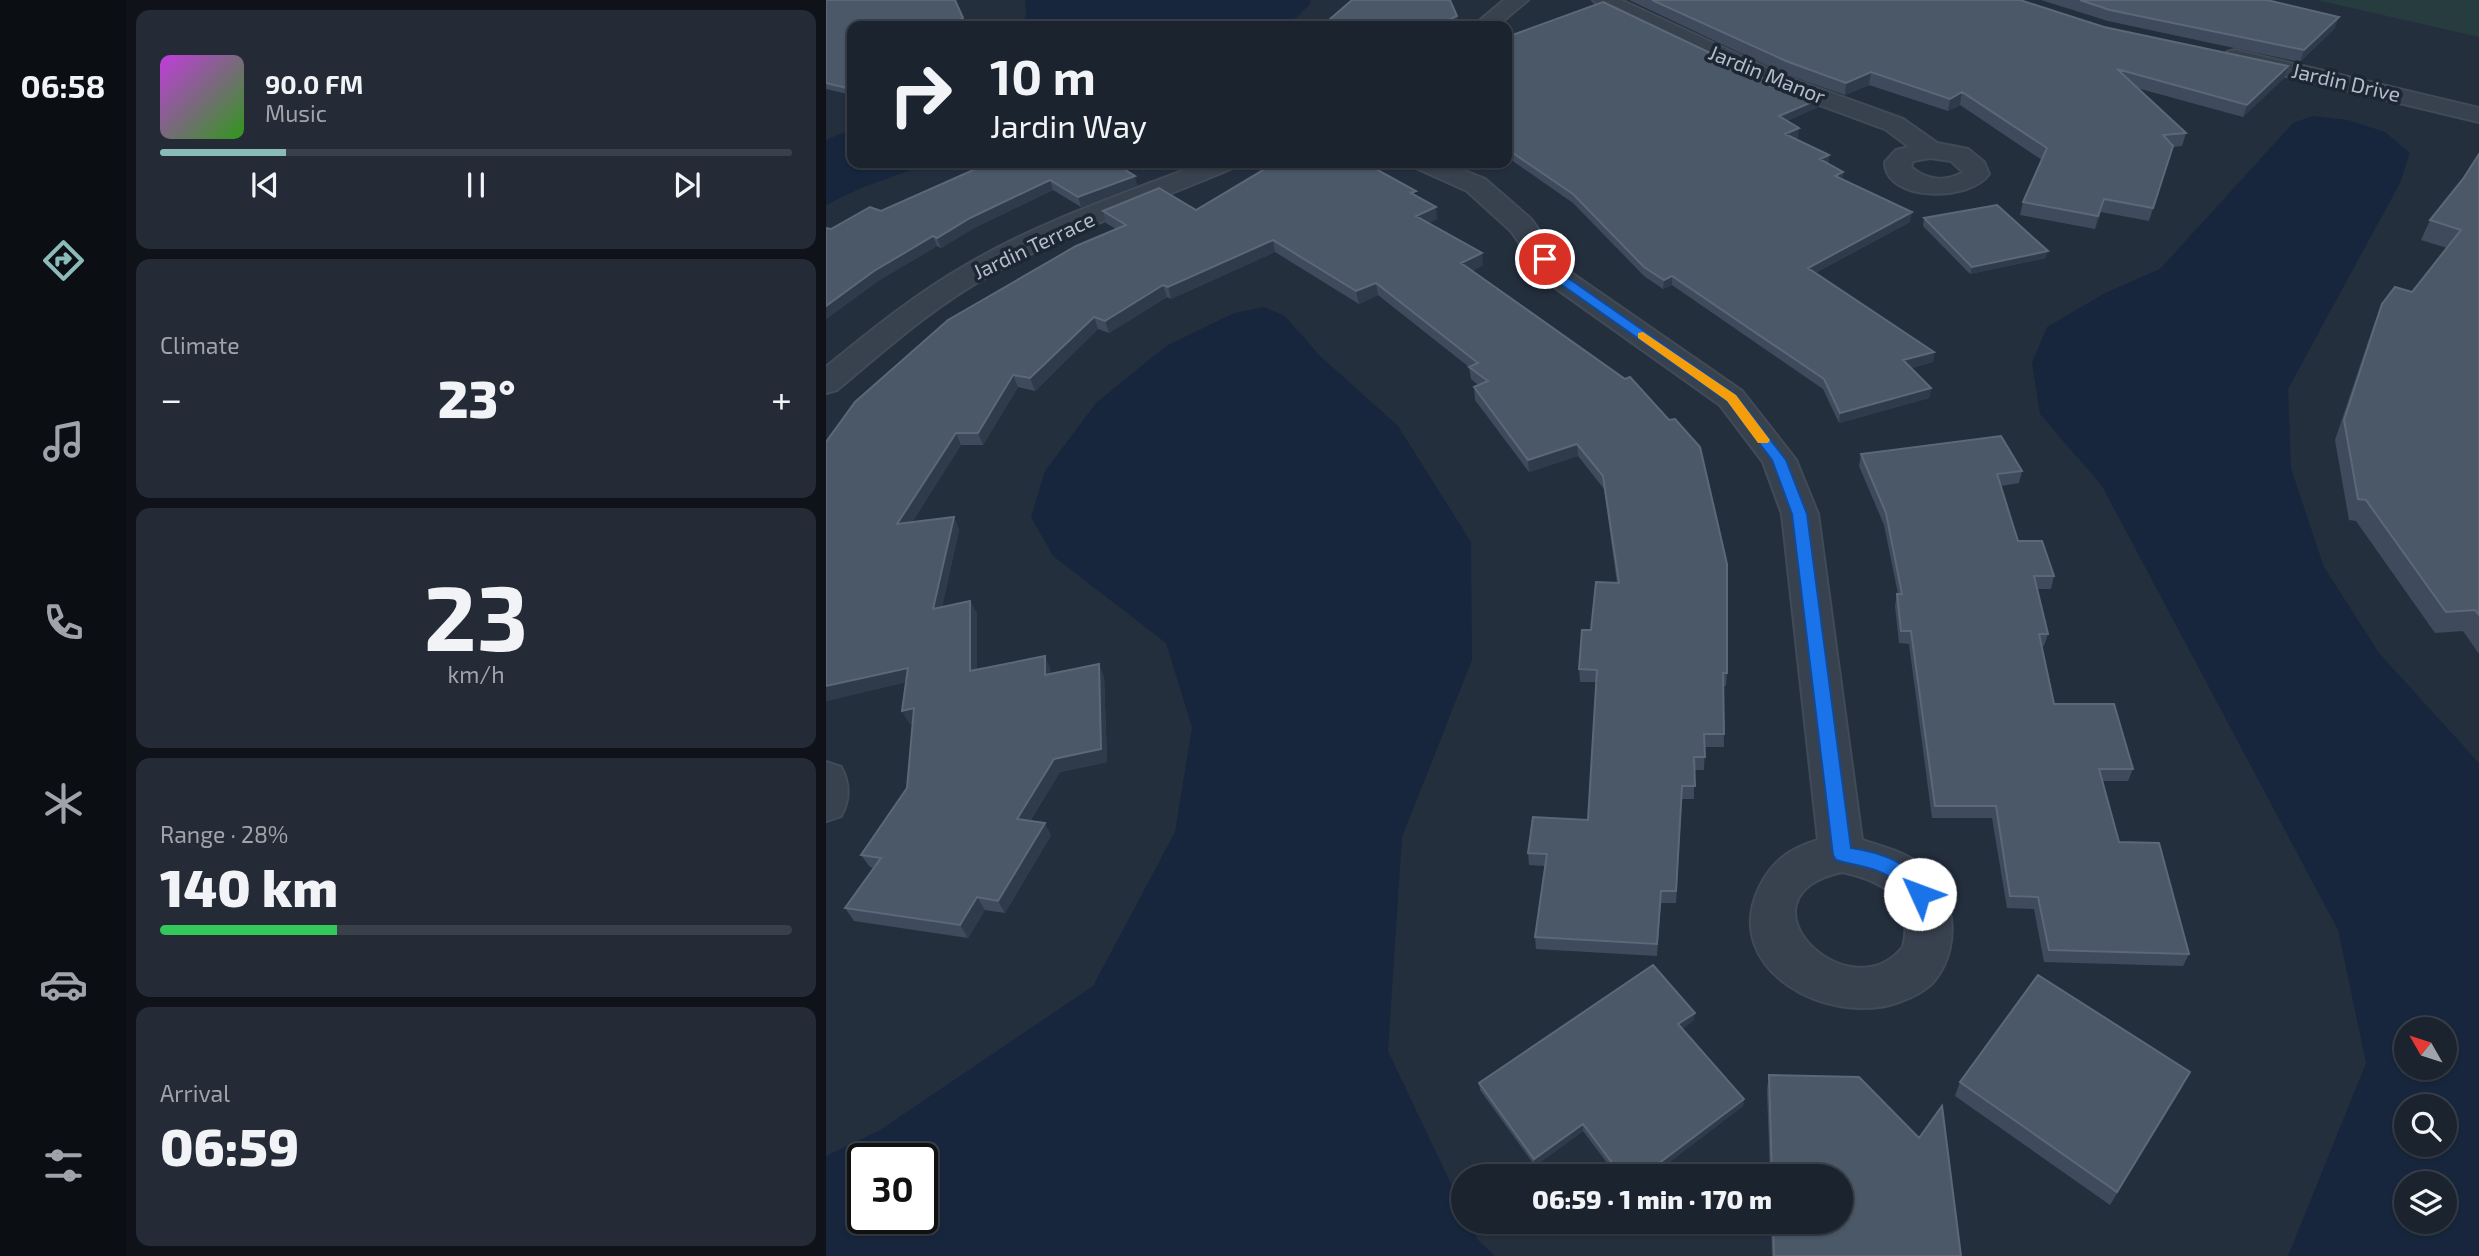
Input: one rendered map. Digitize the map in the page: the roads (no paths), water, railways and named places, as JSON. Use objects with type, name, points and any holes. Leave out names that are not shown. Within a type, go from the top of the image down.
[{"type":"street","points":[[1490,21],[1517,0]]},
{"type":"street","name":"Jardin Manor","points":[[1604,0],[1776,81],[1895,124],[1930,149]]},
{"type":"street","name":"Jardin Drive","points":[[2211,52],[2479,115]]},
{"type":"street","name":"Jardin Terrace","points":[[826,383],[901,321],[977,270],[1029,243],[1212,168]]},
{"type":"street","points":[[1437,168],[1476,185],[1521,225],[1557,276],[1731,398],[1779,460],[1800,514],[1842,855]]},
{"type":"street","points":[[826,779],[826,804]]},
{"type":"water","points":[[1025,0],[1310,0],[1311,3],[1289,21],[1024,21],[1026,16]]},
{"type":"water","points":[[2313,116],[2348,120],[2385,132],[2410,153],[2400,183],[2288,389],[2291,468],[2324,567],[2379,653],[2479,763],[2479,1256],[2288,1256],[2366,1063],[2338,930],[2102,486],[2040,414],[2032,363],[2047,327],[2105,293],[2160,269],[2293,123]]},
{"type":"water","points":[[847,131],[847,168],[916,168],[861,188],[826,205],[826,140]]},
{"type":"water","points":[[1264,307],[1285,316],[1319,355],[1398,426],[1471,542],[1472,660],[1402,837],[1388,1051],[1451,1184],[1451,1234],[1475,1234],[1495,1256],[826,1256],[826,1156],[847,1146],[847,1234],[938,1234],[938,1143],[853,1143],[880,1130],[1093,986],[1175,832],[1192,727],[1166,643],[1053,556],[1031,517],[1045,471],[1096,403],[1166,346],[1234,313]]}]
